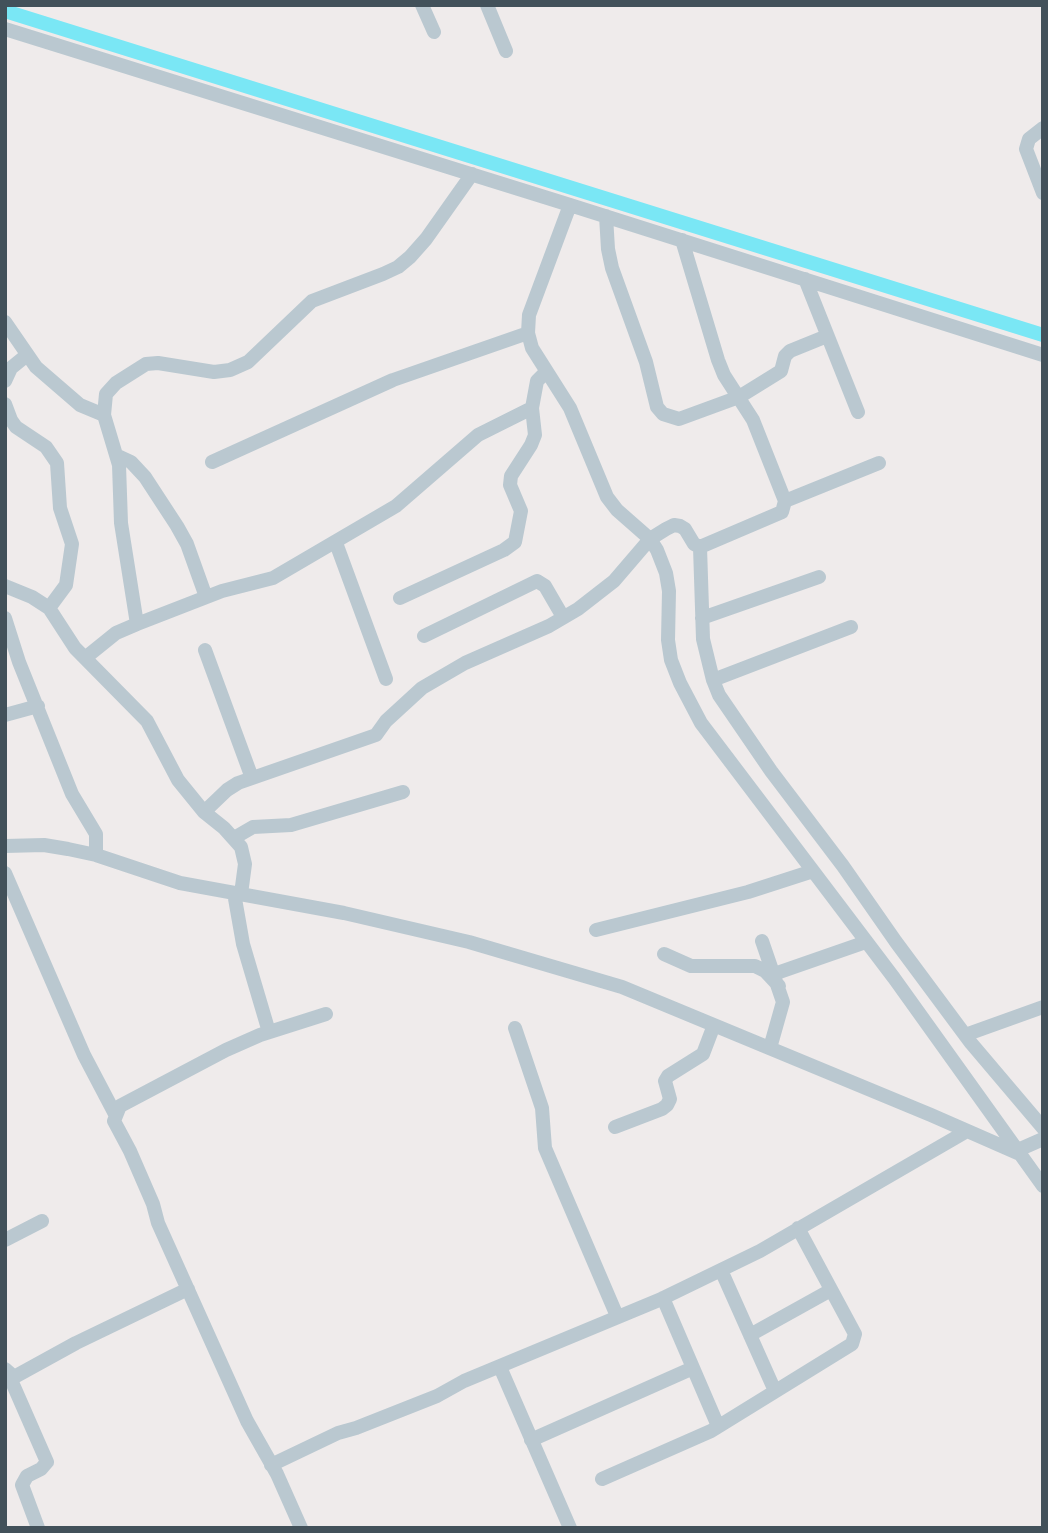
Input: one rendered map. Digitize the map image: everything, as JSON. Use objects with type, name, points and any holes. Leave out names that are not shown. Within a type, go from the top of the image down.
[{"type":"street","points":[[422,5],[434,32]]},
{"type":"street","points":[[486,5],[506,51]]},
{"type":"street","points":[[5,29],[1043,355]]},
{"type":"street","points":[[1043,128],[1030,139],[1026,149],[1043,193]]},
{"type":"street","points":[[137,624],[121,523],[118,456],[104,415],[106,394],[116,383],[146,364],[158,363],[214,372],[230,370],[248,362],[312,301],[398,267],[426,239],[472,174]]},
{"type":"street","points":[[570,205],[530,315],[528,333],[531,348],[570,408],[607,498],[617,510],[657,535]]},
{"type":"street","points":[[606,216],[612,268],[646,362],[657,407],[663,414],[679,419],[739,397],[781,371],[785,356],[790,351],[827,336]]},
{"type":"street","points":[[204,812],[227,790],[251,778],[376,735],[386,721],[422,688],[465,663],[564,617],[614,581],[657,535],[674,525],[685,529],[694,544],[700,547],[782,512],[785,501],[752,420],[718,360],[682,240]]},
{"type":"street","points":[[805,279],[858,412]]},
{"type":"street","points":[[5,321],[36,368],[80,405],[104,415]]},
{"type":"street","points":[[212,462],[393,380],[528,333]]},
{"type":"street","points":[[5,381],[11,368],[27,355]]},
{"type":"street","points":[[400,598],[504,550],[515,542],[521,511],[510,485],[511,476],[535,435],[532,408],[537,382],[546,372]]},
{"type":"street","points":[[5,404],[16,427],[46,447],[57,463],[60,508],[72,544],[66,585],[49,608]]},
{"type":"street","points":[[85,658],[116,633],[206,597],[273,578],[336,543],[396,506],[478,435],[532,408]]},
{"type":"street","points":[[118,456],[131,462],[145,477],[177,526],[187,544],[206,597]]},
{"type":"street","points":[[785,501],[879,463]]},
{"type":"street","points":[[657,535],[657,550],[666,573],[669,591],[668,640],[671,660],[701,723],[866,942],[1043,1186]]},
{"type":"street","points":[[336,543],[386,679]]},
{"type":"street","points":[[700,547],[703,639],[719,695],[896,942],[1042,1136],[1020,1151]]},
{"type":"street","points":[[702,618],[819,577]]},
{"type":"street","points":[[424,636],[537,582],[545,586],[564,617]]},
{"type":"street","points":[[5,586],[32,597],[49,608],[75,648],[147,721],[178,780],[204,812],[241,847],[245,864],[238,894],[243,944],[269,1032]]},
{"type":"street","points":[[5,618],[19,662],[76,802],[96,834],[96,855]]},
{"type":"street","points":[[713,680],[851,627]]},
{"type":"street","points":[[205,650],[251,778]]},
{"type":"street","points":[[5,716],[38,706]]},
{"type":"street","points":[[234,838],[253,827],[298,823],[403,792]]},
{"type":"street","points":[[5,846],[44,845],[96,855],[180,883],[344,913],[469,942],[622,987],[1020,1151]]},
{"type":"street","points":[[596,930],[748,892],[813,871]]},
{"type":"street","points":[[5,873],[84,1055],[115,1114]]},
{"type":"street","points":[[762,941],[782,997],[783,1008],[770,1048]]},
{"type":"street","points":[[776,980],[866,942]]},
{"type":"street","points":[[664,954],[691,966],[755,966],[776,980]]},
{"type":"street","points":[[965,1035],[1043,1007]]},
{"type":"street","points":[[301,1528],[247,1421],[158,1223],[130,1151],[114,1121],[120,1106],[226,1050],[269,1032],[326,1014]]},
{"type":"street","points":[[615,1127],[662,1110],[667,1105],[670,1100],[665,1081],[668,1076],[703,1054],[714,1025]]},
{"type":"street","points":[[515,1028],[542,1108],[545,1148],[617,1316]]},
{"type":"street","points":[[271,1465],[338,1433],[437,1396],[464,1381],[663,1298],[798,1228],[967,1131]]},
{"type":"street","points":[[5,1240],[41,1221]]},
{"type":"street","points":[[602,1479],[675,1448],[718,1426],[847,1348],[855,1340],[855,1334],[798,1228]]},
{"type":"street","points":[[721,1270],[775,1391]]},
{"type":"street","points":[[7,1371],[16,1376],[76,1343],[188,1289]]},
{"type":"street","points":[[750,1335],[831,1290]]},
{"type":"street","points":[[663,1298],[718,1426]]},
{"type":"street","points":[[500,1367],[570,1528]]},
{"type":"street","points":[[531,1440],[693,1368]]},
{"type":"street","points":[[7,1371],[47,1462],[41,1469],[27,1476],[22,1485],[38,1528]]},
{"type":"waterway","points":[[5,11],[1043,335]]}]
